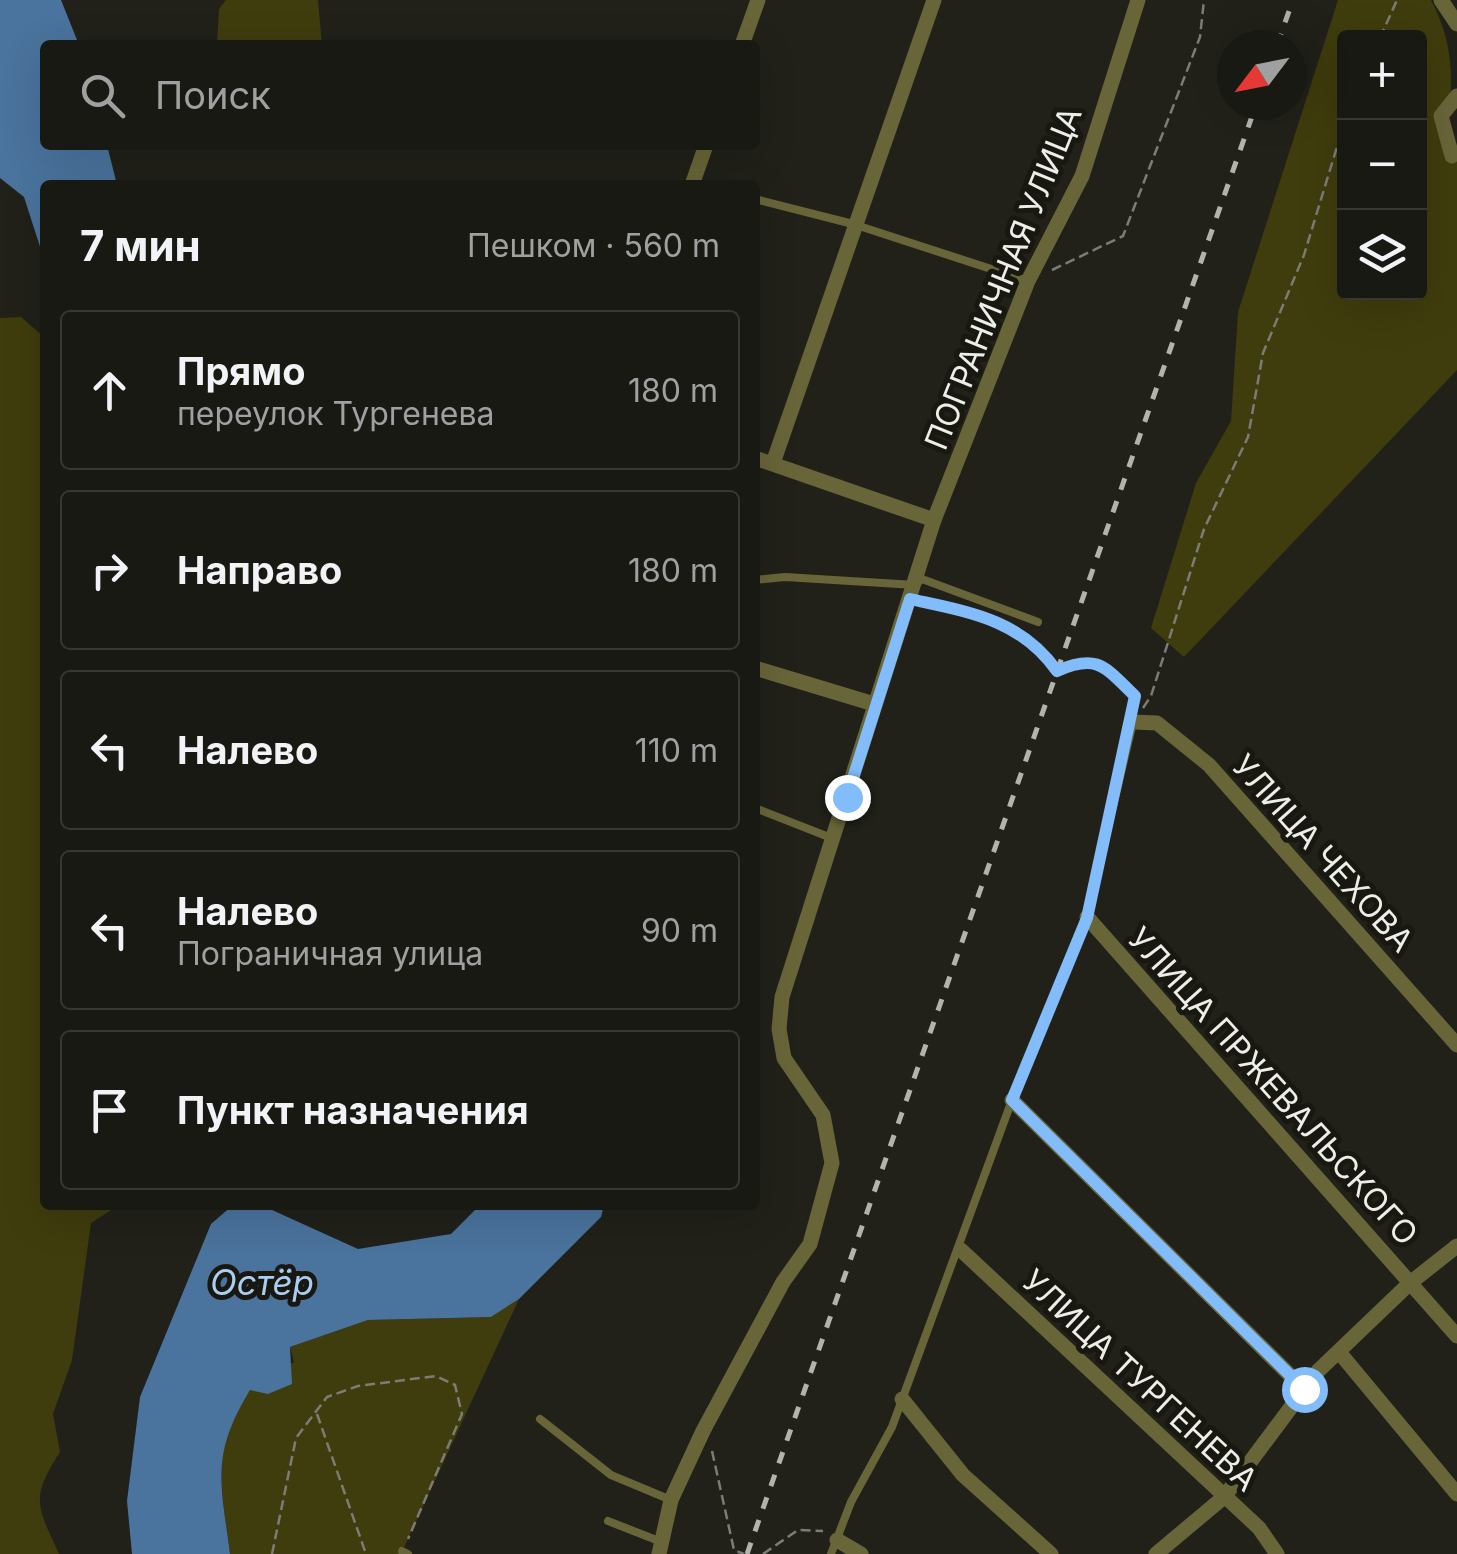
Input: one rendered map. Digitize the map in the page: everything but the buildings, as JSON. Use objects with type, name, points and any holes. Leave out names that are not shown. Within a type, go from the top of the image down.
[{"type":"street","points":[[744,40],[758,0]]},
{"type":"street","points":[[773,463],[934,0]]},
{"type":"street","name":"ПОГРАНИЧНАЯ УЛИЦА","points":[[659,1548],[672,1500],[703,1431],[782,1282],[810,1244],[832,1163],[823,1115],[784,1058],[779,1029],[782,997],[934,520],[1028,280],[1082,176],[1138,0]]},
{"type":"street","points":[[1441,0],[1457,24]]},
{"type":"street","points":[[1454,154],[1441,116],[1457,96]]},
{"type":"street","points":[[697,180],[705,150]]},
{"type":"street","points":[[760,459],[934,520]]},
{"type":"street","points":[[760,670],[874,704]]},
{"type":"street","name":"УЛИЦА ЧЕХОВА","points":[[1133,722],[1156,723],[1209,765],[1457,1045]]},
{"type":"street","name":"УЛИЦА ПРЖЕВАЛЬСКОГО","points":[[1087,918],[1457,1336]]},
{"type":"street","points":[[1012,1100],[1304,1389]]},
{"type":"street","points":[[1156,1554],[1224,1497],[1304,1389],[1340,1352],[1410,1283],[1457,1246]]},
{"type":"street","name":"УЛИЦА ТУРГЕНЕВА","points":[[961,1250],[1258,1528],[1276,1554]]},
{"type":"street","points":[[1340,1352],[1457,1494]]},
{"type":"street","points":[[902,1399],[963,1475],[1051,1554]]},
{"type":"street","points":[[834,1547],[860,1554]]},
{"type":"lane","points":[[760,200],[854,224],[1028,280]]},
{"type":"lane","points":[[760,580],[785,577],[912,592],[922,579],[1038,622]]},
{"type":"lane","points":[[834,1547],[902,1399],[925,1330],[961,1250],[1012,1100],[1087,918],[1133,722]]},
{"type":"lane","points":[[760,810],[834,839]]},
{"type":"lane","points":[[540,1420],[612,1475],[672,1500]]},
{"type":"lane","points":[[608,1521],[659,1548]]},
{"type":"path","points":[[1028,280],[1123,236],[1200,37],[1204,0]]},
{"type":"path","points":[[1383,30],[1396,0]]},
{"type":"path","points":[[1133,722],[1151,696],[1204,529],[1248,437],[1263,353],[1304,254],[1337,147]]},
{"type":"path","points":[[912,592],[1017,630],[1040,648],[1057,671],[1077,661],[1102,664],[1135,696],[1133,722]]},
{"type":"path","points":[[272,1554],[296,1438],[326,1397],[358,1386],[436,1376],[455,1385],[462,1414],[405,1553]]},
{"type":"path","points":[[316,1410],[366,1554]]},
{"type":"path","points":[[703,1431],[716,1458],[734,1550],[744,1554]]},
{"type":"path","points":[[763,1554],[809,1528],[834,1547]]},
{"type":"shaded area","points":[[226,0],[318,0],[322,40],[217,40],[219,9]]},
{"type":"shaded area","points":[[1338,0],[1431,0],[1450,60],[1451,92],[1445,122],[1457,145],[1457,370],[1184,657],[1151,628],[1196,483],[1231,421],[1238,312],[1300,120],[1307,120],[1307,97]]},
{"type":"shaded area","points":[[21,317],[40,334],[40,1210],[111,1210],[91,1223],[72,1360],[53,1414],[60,1452],[41,1492],[42,1513],[59,1554],[0,1554],[0,318]]},
{"type":"shaded area","points":[[519,1299],[401,1554],[230,1554],[221,1466],[228,1423],[253,1388],[294,1362],[290,1347],[368,1320],[491,1317]]},
{"type":"water","points":[[0,0],[61,0],[77,40],[40,40],[40,150],[108,150],[116,180],[40,180],[40,247],[24,197],[0,178]]},
{"type":"water","name":"Остёр","points":[[227,1210],[272,1210],[358,1249],[451,1234],[475,1210],[603,1210],[601,1217],[519,1299],[491,1317],[368,1320],[290,1347],[292,1384],[268,1394],[250,1390],[229,1433],[222,1488],[230,1554],[132,1554],[127,1501],[140,1397],[211,1224]]},
{"type":"railway","points":[[1282,30],[1293,0]]},
{"type":"railway","points":[[747,1554],[1251,120]]},
{"type":"route","points":[[847,797],[910,599],[981,614],[1017,630],[1040,648],[1057,671],[1077,661],[1102,664],[1135,696],[1133,722],[1087,918],[1012,1100],[1304,1389]]}]
